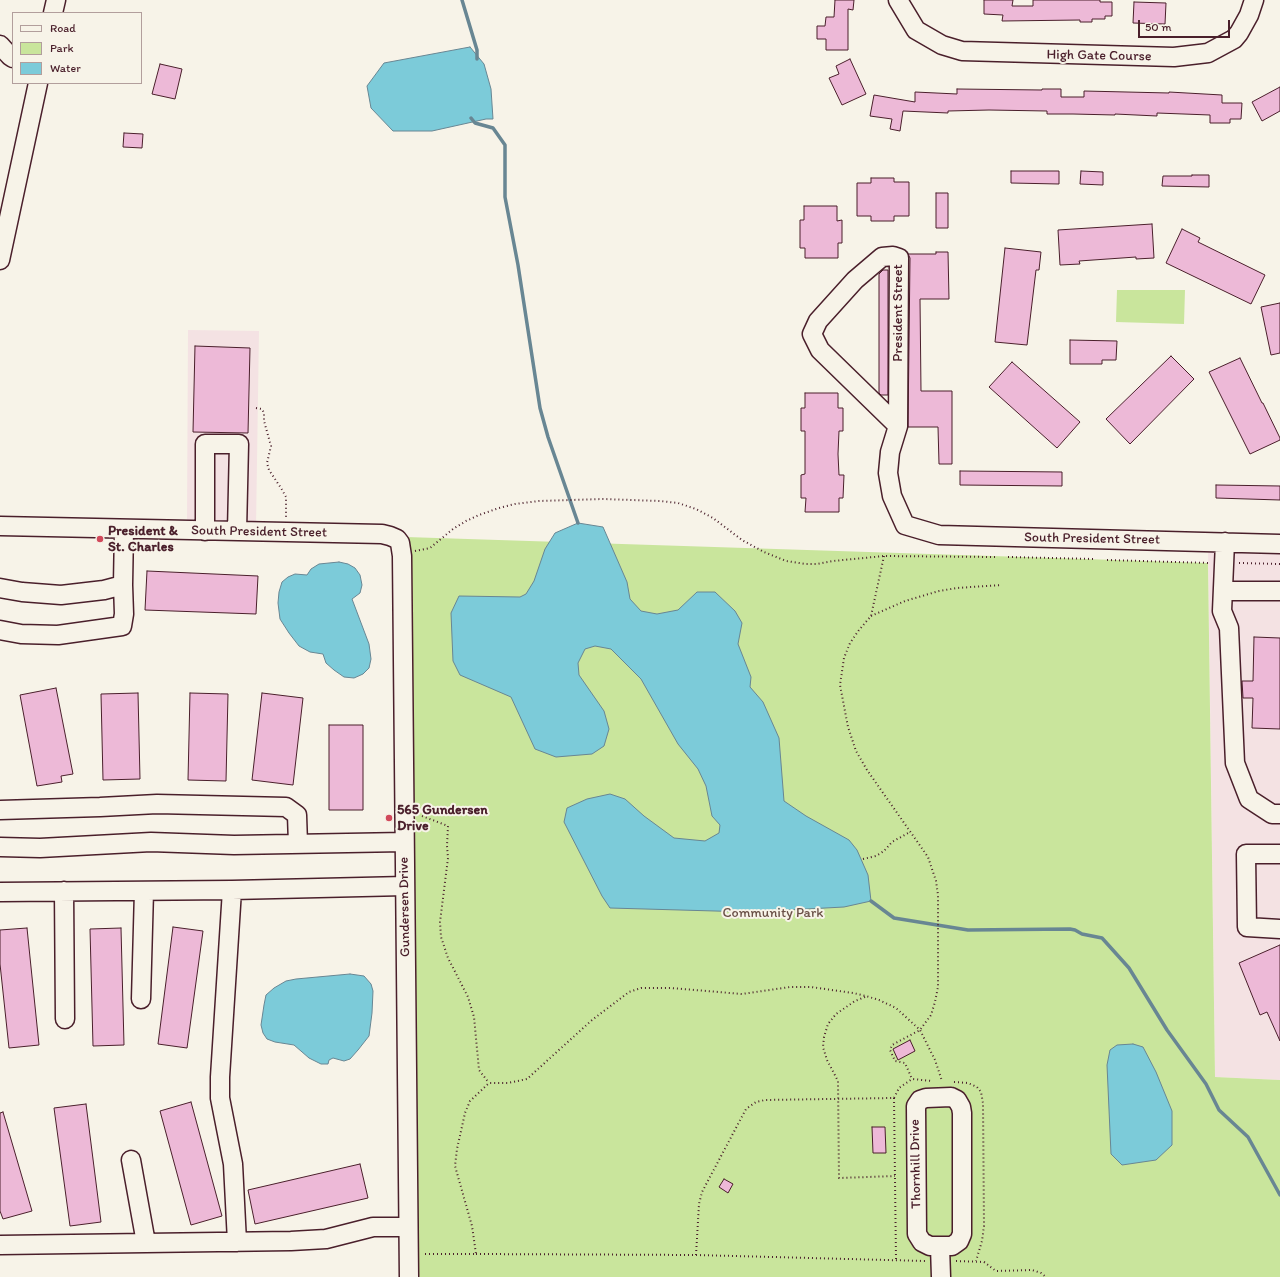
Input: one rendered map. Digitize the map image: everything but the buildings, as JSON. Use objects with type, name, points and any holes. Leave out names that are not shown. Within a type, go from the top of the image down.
[{"type":"street","points":[[53,12],[56,0]]},
{"type":"street","name":"High Gate Course","points":[[898,0],[916,30],[942,45],[953,49],[971,52],[1180,57],[1208,53],[1234,39],[1249,15],[1254,0]]},
{"type":"street","points":[[0,45],[12,57]]},
{"type":"street","points":[[0,260],[38,84]]},
{"type":"street","name":"President Street","points":[[898,426],[820,350],[812,334],[818,321],[855,280],[882,257],[893,256],[899,258],[898,426],[890,452],[888,474],[892,496],[906,525]]},
{"type":"street","points":[[205,531],[205,444],[239,444],[237,531]]},
{"type":"street","name":"South President Street","points":[[906,525],[939,535],[1280,544]]},
{"type":"street","name":"South President Street","points":[[0,526],[382,534],[396,539]]},
{"type":"street","points":[[0,630],[21,634],[58,635],[122,626],[124,614],[124,529]]},
{"type":"street","name":"Gundersen Drive","points":[[396,539],[400,543],[402,550],[409,1277]]},
{"type":"street","points":[[1225,542],[1222,611],[1228,628],[1235,762],[1248,799],[1272,814],[1280,814]]},
{"type":"street","points":[[0,588],[22,592],[62,595],[104,590],[123,585]]},
{"type":"street","points":[[1223,591],[1280,591]]},
{"type":"street","points":[[0,810],[157,804],[286,807],[297,815],[298,844]]},
{"type":"street","points":[[0,847],[40,848],[151,842],[234,845],[404,842]]},
{"type":"street","points":[[1280,854],[1246,854],[1247,927],[1280,929]]},
{"type":"street","points":[[0,892],[232,890],[405,886]]},
{"type":"street","points":[[232,890],[220,1077],[220,1098],[233,1164],[237,1242]]},
{"type":"street","points":[[64,891],[64,1019]]},
{"type":"street","points":[[141,999],[144,891]]},
{"type":"street","name":"Thornhill Drive","points":[[951,1097],[957,1100],[961,1107],[962,1114],[963,1226],[959,1241],[952,1246],[940,1246],[930,1246],[922,1242],[918,1234],[916,1106],[920,1100],[926,1098],[951,1097]]},
{"type":"street","points":[[131,1160],[146,1243]]},
{"type":"street","points":[[0,1245],[291,1241],[326,1239],[373,1227],[408,1227]]},
{"type":"street","points":[[940,1246],[941,1277]]},
{"type":"path","points":[[256,408],[262,409],[264,413],[264,421],[271,446],[267,463],[269,470],[286,497],[287,504],[285,518]]},
{"type":"path","points":[[412,551],[430,548],[453,529],[479,515],[515,504],[603,498],[660,501],[696,509],[713,518],[742,540],[764,552],[786,561],[817,564],[884,556],[995,557]]},
{"type":"path","points":[[884,556],[871,616],[854,637],[844,658],[840,685],[848,727],[856,751],[867,770],[928,856],[936,881],[938,895],[938,987],[936,1002],[931,1015],[920,1030],[892,1045],[890,1050],[895,1061],[905,1063],[912,1079]]},
{"type":"path","points":[[1008,558],[1094,559]]},
{"type":"path","points":[[1106,560],[1280,564]]},
{"type":"path","points":[[871,616],[905,601],[939,591],[957,588],[1001,585]]},
{"type":"path","points":[[422,816],[448,826],[446,846],[448,858],[440,922],[441,937],[448,958],[468,997],[474,1017],[479,1070],[489,1083]]},
{"type":"path","points":[[863,859],[880,854],[892,842],[910,832]]},
{"type":"path","points":[[476,1254],[472,1226],[455,1166],[465,1113],[470,1101],[489,1083],[508,1083],[527,1079],[592,1020],[629,992],[641,988],[671,988],[742,994],[790,987],[811,987],[866,996],[896,1008],[920,1030],[935,1060],[942,1081]]},
{"type":"path","points":[[866,996],[855,1001],[836,1014],[828,1024],[824,1036],[823,1047],[827,1060],[838,1082],[839,1178],[895,1176]]},
{"type":"path","points":[[896,1260],[894,1098],[899,1088],[912,1079],[926,1082],[942,1081],[968,1083],[977,1087],[982,1092],[984,1226],[982,1241],[976,1261]]},
{"type":"path","points":[[696,1255],[698,1204],[702,1192],[746,1109],[756,1102],[765,1100],[894,1098]]},
{"type":"path","points":[[426,1254],[696,1255],[928,1261]]},
{"type":"path","points":[[952,1261],[984,1262],[996,1271],[1032,1270],[1041,1273],[1046,1277]]},
{"type":"shaded area","points":[[188,330],[259,331],[256,527],[187,521]]},
{"type":"shaded area","points":[[1208,548],[1280,549],[1280,1080],[1215,1077]]},
{"type":"green space","points":[[1117,290],[1185,290],[1184,324],[1116,322]]},
{"type":"green space","name":"Community Park","points":[[406,537],[1208,563],[1215,1077],[1280,1080],[1280,1277],[409,1277]]},
{"type":"water","points":[[470,47],[484,64],[491,89],[493,119],[486,119],[432,131],[393,131],[371,108],[367,86],[384,63]]},
{"type":"water","points":[[578,523],[603,527],[627,582],[630,599],[641,611],[657,614],[678,610],[697,592],[715,592],[735,611],[742,623],[738,644],[751,677],[750,687],[763,702],[779,738],[784,801],[806,816],[849,840],[857,850],[868,875],[871,901],[844,907],[750,912],[610,908],[602,896],[564,822],[567,808],[587,799],[610,794],[625,799],[644,816],[674,838],[705,841],[719,833],[720,825],[712,816],[706,786],[698,769],[678,744],[641,679],[611,649],[595,646],[585,649],[578,663],[579,675],[604,711],[609,729],[604,746],[592,754],[556,757],[535,749],[511,697],[460,675],[453,661],[451,613],[459,596],[520,597],[526,594],[534,581],[545,549],[555,533]]},
{"type":"water","points":[[339,562],[348,564],[355,568],[360,575],[362,585],[360,593],[352,599],[369,644],[371,659],[369,668],[363,674],[354,678],[344,677],[334,670],[326,663],[323,654],[310,652],[299,646],[280,619],[278,603],[282,582],[295,574],[307,575],[311,569],[319,564]]},
{"type":"water","points":[[350,974],[364,976],[371,984],[373,991],[369,1036],[350,1059],[344,1061],[333,1058],[329,1060],[328,1064],[321,1064],[309,1058],[294,1045],[267,1039],[263,1033],[261,1025],[266,995],[274,988],[286,981],[296,979]]},
{"type":"water","points":[[1133,1044],[1143,1047],[1156,1072],[1172,1111],[1172,1145],[1156,1160],[1122,1165],[1111,1154],[1107,1065],[1110,1050],[1117,1045]]},
{"type":"waterway","points":[[462,0],[477,50],[477,59]]},
{"type":"waterway","points":[[471,118],[475,123],[493,128],[505,145],[505,197],[518,265],[540,408],[548,437],[578,523]]},
{"type":"waterway","points":[[871,901],[894,918],[968,930],[1070,929],[1082,934],[1102,938],[1129,968],[1167,1030],[1206,1084],[1219,1110],[1248,1137],[1280,1195]]},
{"type":"place","name":"President & St. Charles","points":[[100,539]]},
{"type":"place","name":"565 Gundersen Drive","points":[[389,818]]}]
